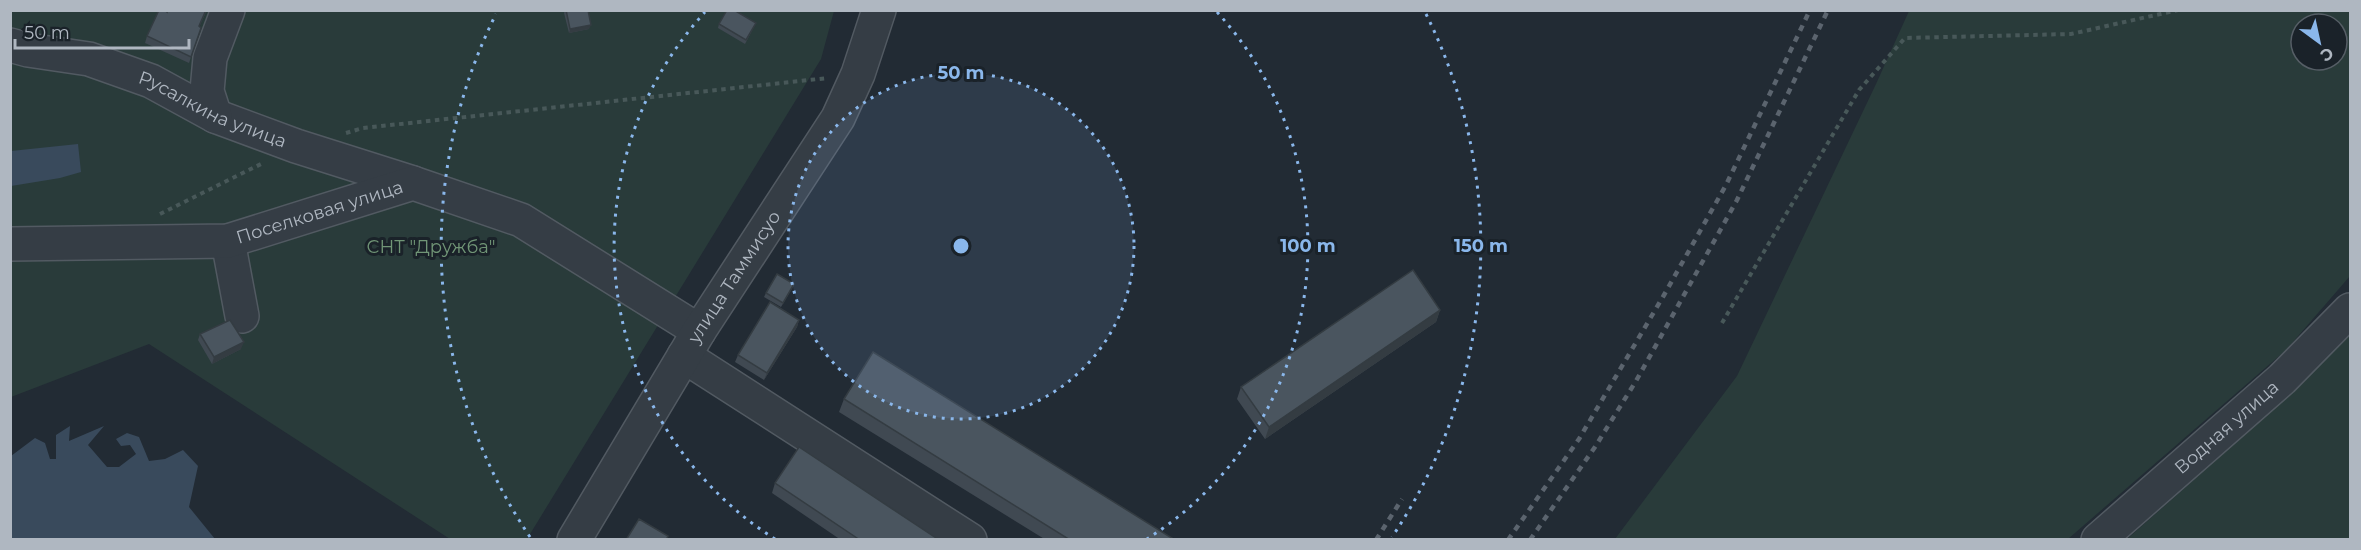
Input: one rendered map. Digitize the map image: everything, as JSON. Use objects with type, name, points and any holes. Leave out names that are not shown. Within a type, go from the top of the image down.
[{"type":"street","points":[[215,116],[207,91],[210,58],[228,10]]},
{"type":"street","name":"улица Таммисуо","points":[[574,540],[692,343],[838,118],[858,74],[879,10]]},
{"type":"street","name":"Русалкина улица","points":[[10,45],[89,59],[151,81],[215,116],[296,146],[413,183]]},
{"type":"street","name":"Поселковая улица","points":[[10,244],[228,241],[413,183],[521,220],[970,540]]},
{"type":"street","points":[[228,241],[242,316]]},
{"type":"street","name":"Водная улица","points":[[2098,540],[2282,379],[2350,310]]},
{"type":"path","points":[[1722,323],[1859,90],[1905,38],[2071,34],[2178,10]]},
{"type":"path","points":[[341,134],[363,128],[858,74]]},
{"type":"path","points":[[152,217],[296,146]]},
{"type":"green space","name":"СНТ \"Дружба\"","points":[[11,11],[834,11],[821,59],[527,539],[450,539],[149,344],[11,397]]},
{"type":"green space","points":[[1909,11],[2350,11],[2350,276],[2286,350],[2068,539],[1615,539],[1737,376]]},
{"type":"green space","points":[[2350,328],[2350,539],[2126,540],[2304,382]]},
{"type":"water","points":[[78,144],[81,172],[11,186],[11,151]]},
{"type":"water","points":[[70,426],[69,441],[104,426],[88,445],[107,467],[119,467],[136,454],[130,445],[121,446],[116,439],[127,433],[139,437],[149,461],[165,459],[183,450],[198,466],[189,507],[215,539],[11,539],[11,456],[35,438],[45,443],[50,459],[56,459],[56,435]]},
{"type":"building","points":[[159,10],[167,12],[167,10],[206,10],[199,26],[201,28],[191,57],[147,36]]},
{"type":"building","points":[[566,10],[588,10],[591,25],[570,29]]},
{"type":"building","points":[[727,10],[734,10],[756,23],[746,40],[719,24]]},
{"type":"building","points":[[1413,270],[1440,310],[1269,427],[1241,387]]},
{"type":"building","points":[[777,274],[794,284],[783,303],[766,293]]},
{"type":"building","points":[[770,302],[799,320],[767,373],[738,355]]},
{"type":"building","points":[[230,320],[244,342],[214,357],[200,334]]},
{"type":"building","points":[[873,352],[1175,540],[1070,540],[844,399]]},
{"type":"building","points":[[799,447],[939,540],[860,540],[775,483]]},
{"type":"building","points":[[639,519],[668,536],[666,540],[626,540]]},
{"type":"railway","points":[[1508,540],[1579,439],[1664,295],[1726,185],[1810,10]]},
{"type":"railway","points":[[1530,540],[1595,447],[1636,381],[1737,200],[1828,10]]},
{"type":"railway","points":[[1376,540],[1402,499]]}]
